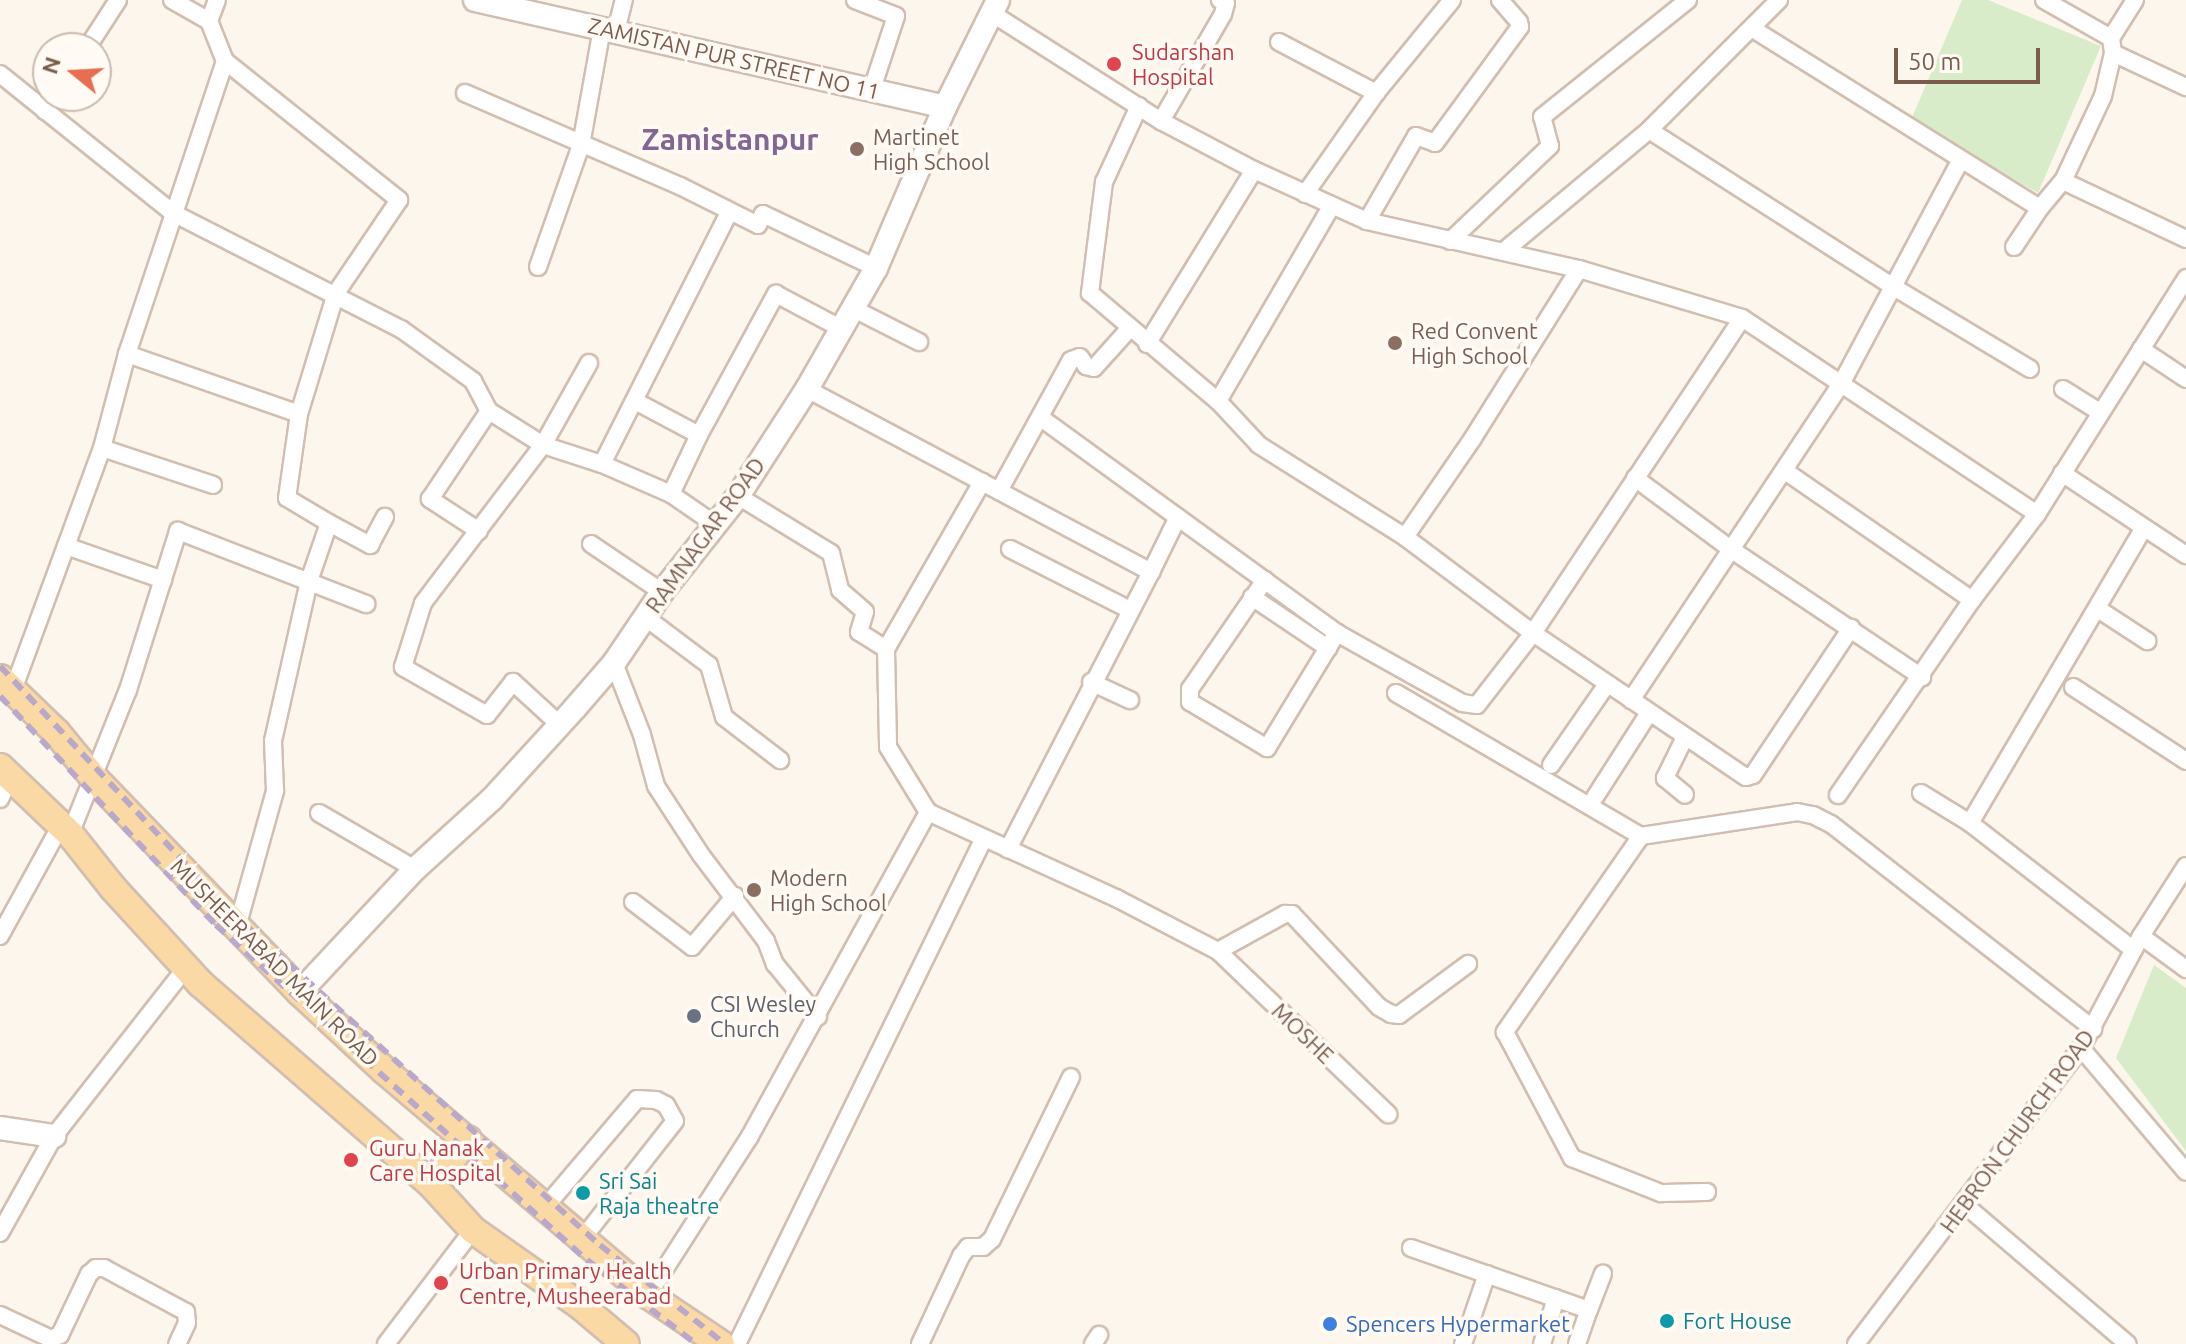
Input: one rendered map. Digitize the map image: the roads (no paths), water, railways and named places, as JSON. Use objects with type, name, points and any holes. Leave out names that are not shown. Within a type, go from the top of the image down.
[{"type":"main road","name":"ZAMISTAN PUR STREET NO 11","points":[[475,0],[945,107]]},
{"type":"main road","name":"RAMNAGAR ROAD","points":[[300,992],[415,869],[492,799],[560,725],[614,663],[662,592],[738,496],[807,389],[876,268],[945,107],[996,7]]},
{"type":"main road","name":"MUSHEERABAD MAIN ROAD","points":[[7,684],[57,733],[94,778],[300,992],[384,1070],[648,1295],[721,1344]]},
{"type":"main road","points":[[3,781],[65,829],[185,969],[431,1184],[473,1230],[582,1307],[626,1344]]},
{"type":"main road","points":[[0,1128],[54,1136]]},
{"type":"main road","points":[[431,1184],[468,1139]]},
{"type":"street","points":[[97,32],[118,0]]},
{"type":"street","points":[[172,0],[209,21],[225,61],[399,200],[336,293],[299,414],[287,498],[370,545],[385,517]]},
{"type":"street","points":[[209,21],[217,0]]},
{"type":"street","points":[[538,267],[581,145],[609,29],[624,0]]},
{"type":"street","points":[[855,0],[896,16],[872,89]]},
{"type":"street","points":[[1161,121],[1226,7],[1220,0]]},
{"type":"street","points":[[1305,194],[1376,93],[1452,0]]},
{"type":"street","points":[[1367,221],[1416,136],[1435,143],[1520,27],[1500,0]]},
{"type":"street","points":[[1450,241],[1550,146],[1542,117],[1688,0]]},
{"type":"street","points":[[1504,251],[1649,130],[1779,0]]},
{"type":"street","points":[[2046,0],[2112,46],[2186,87]]},
{"type":"street","points":[[2014,247],[2063,181],[2103,96],[2112,46],[2135,0]]},
{"type":"street","points":[[996,7],[1161,121],[1331,207],[1367,221],[1579,269],[1742,318],[1840,386],[2037,514]]},
{"type":"street","points":[[1753,29],[1960,161],[2040,208]]},
{"type":"street","points":[[1279,42],[1376,93]]},
{"type":"street","points":[[7,684],[66,546],[102,448],[127,354],[225,61]]},
{"type":"street","points":[[0,74],[32,100]]},
{"type":"street","points":[[465,93],[680,186],[729,213],[758,225],[763,214],[876,268]]},
{"type":"street","points":[[1139,106],[1104,182],[1090,293],[1218,401],[1259,445],[1405,537],[1533,633],[1685,737],[1750,777],[1851,628]]},
{"type":"street","points":[[46,112],[173,213],[336,293],[401,329],[473,381],[489,411],[543,445],[602,464],[671,494],[716,525]]},
{"type":"street","points":[[1649,130],[1892,286],[2030,369]]},
{"type":"street","points":[[1631,700],[1840,386],[1960,161]]},
{"type":"street","points":[[1147,344],[1254,170]]},
{"type":"street","points":[[2063,181],[2186,239]]},
{"type":"street","points":[[1218,401],[1331,207]]},
{"type":"street","points":[[602,464],[729,213]]},
{"type":"street","points":[[1405,537],[1473,438],[1579,269]]},
{"type":"street","points":[[1838,795],[1922,677],[1972,600],[2037,514],[2098,411],[2186,278]]},
{"type":"street","points":[[671,494],[699,435],[776,294],[842,329]]},
{"type":"street","points":[[854,309],[919,342]]},
{"type":"street","points":[[1041,418],[1337,633],[1472,706],[1481,702],[1533,633],[1742,318]]},
{"type":"street","points":[[999,491],[1071,360],[1080,357],[1086,366],[1094,368],[1129,329]]},
{"type":"street","points":[[2141,349],[2186,379]]},
{"type":"street","points":[[127,354],[299,414]]},
{"type":"street","points":[[560,725],[513,682],[487,715],[403,667],[423,603],[543,445],[589,363]]},
{"type":"street","points":[[807,389],[1151,572]]},
{"type":"street","points":[[2063,389],[2098,411]]},
{"type":"street","points":[[635,401],[699,435]]},
{"type":"street","points":[[479,531],[430,499],[489,411]]},
{"type":"street","points":[[102,448],[213,485]]},
{"type":"street","points":[[1785,471],[1972,600]]},
{"type":"street","points":[[2062,473],[2186,555]]},
{"type":"street","points":[[1635,478],[1732,550],[1922,677]]},
{"type":"street","points":[[648,1295],[750,1136],[928,812],[888,747],[886,649],[982,482]]},
{"type":"street","points":[[738,496],[831,553],[840,590],[865,612],[859,632],[886,649]]},
{"type":"street","points":[[1008,849],[1178,517]]},
{"type":"street","points":[[237,927],[275,791],[273,741],[309,581],[329,523]]},
{"type":"street","points":[[1970,823],[2144,528]]},
{"type":"street","points":[[0,936],[94,778],[128,690],[178,531],[366,604]]},
{"type":"street","points":[[591,544],[662,592]]},
{"type":"street","points":[[66,546],[163,580]]},
{"type":"street","points":[[1010,549],[1130,610]]},
{"type":"street","points":[[1265,580],[1190,689],[1190,702],[1267,748],[1337,633]]},
{"type":"street","points":[[1252,597],[1328,648]]},
{"type":"street","points":[[2098,609],[2147,641]]},
{"type":"street","points":[[645,617],[709,665],[724,717],[780,760]]},
{"type":"street","points":[[614,663],[642,735],[656,786],[701,855],[735,896],[766,941],[775,964],[818,1017]]},
{"type":"street","points":[[1091,682],[1130,700]]},
{"type":"street","points":[[1551,765],[1607,684]]},
{"type":"street","points":[[2073,687],[2186,761]]},
{"type":"street","points":[[1396,693],[1641,836],[1797,812],[1813,815],[1831,824],[2093,1029]]},
{"type":"street","points":[[1595,797],[1649,713]]},
{"type":"street","points":[[1685,737],[1665,778],[1685,795]]},
{"type":"street","points":[[1921,793],[1970,823],[2138,943],[2186,969]]},
{"type":"street","name":"MOSHE","points":[[928,812],[1116,898],[1218,951],[1388,1114]]},
{"type":"street","points":[[319,813],[415,869]]},
{"type":"street","points":[[1641,836],[1505,1032],[1572,1158],[1661,1193],[1707,1192]]},
{"type":"street","points":[[737,1344],[984,838]]},
{"type":"street","name":"HEBRON CHURCH ROAD","points":[[1856,1344],[1965,1205],[2081,1048],[2138,943],[2186,866]]},
{"type":"street","points":[[633,902],[692,947],[735,896]]},
{"type":"street","points":[[1218,951],[1285,914],[1292,914],[1379,1007],[1399,1015],[1468,964]]},
{"type":"street","points":[[0,1233],[54,1136],[185,969]]},
{"type":"street","points":[[2081,1048],[2186,1172]]},
{"type":"street","points":[[920,1344],[961,1256],[968,1247],[983,1247],[992,1239],[1071,1077]]},
{"type":"street","points":[[546,1206],[637,1099],[656,1100],[666,1105],[675,1121],[582,1239]]},
{"type":"street","points":[[1965,1205],[2128,1344]]},
{"type":"street","points":[[386,1344],[473,1230]]},
{"type":"street","points":[[1411,1248],[1589,1310]]},
{"type":"street","points":[[0,1315],[51,1339],[60,1335],[89,1274],[96,1268],[104,1268],[186,1312],[187,1323],[177,1344]]},
{"type":"street","points":[[1463,1344],[1487,1274]]},
{"type":"street","points":[[1577,1344],[1603,1274]]},
{"type":"street","points":[[1542,1344],[1556,1298]]},
{"type":"railway","points":[[0,666],[230,911],[600,1245],[725,1344]]},
{"type":"railway","points":[[0,696],[216,925],[587,1260],[696,1344]]},
{"type":"place","name":"Sudarshan Hospital","points":[[1114,64]]},
{"type":"place","name":"Martinet High School","points":[[857,149]]},
{"type":"place","name":"Red Convent High School","points":[[1395,343]]},
{"type":"place","name":"Modern High School","points":[[754,890]]},
{"type":"place","name":"CSI Wesley Church","points":[[694,1016]]},
{"type":"place","name":"Guru Nanak Care Hospital","points":[[351,1160]]},
{"type":"place","name":"Sri Sai Raja theatre","points":[[583,1193]]},
{"type":"place","name":"Urban Primary Health Centre, Musheerabad","points":[[441,1283]]},
{"type":"place","name":"Fort House","points":[[1667,1321]]},
{"type":"place","name":"Spencers Hypermarket","points":[[1330,1324]]},
{"type":"district","name":"Zamistanpur","points":[[730,139]]}]
